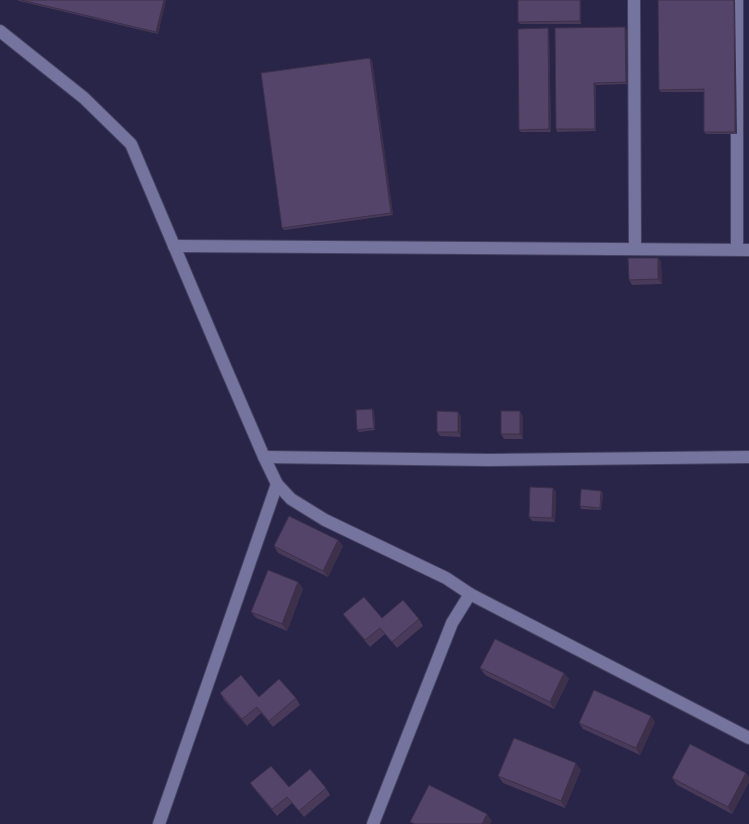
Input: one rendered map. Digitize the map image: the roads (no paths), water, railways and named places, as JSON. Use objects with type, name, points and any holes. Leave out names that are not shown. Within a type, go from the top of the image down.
[{"type":"street","points":[[634,0],[636,249]]},
{"type":"street","points":[[737,0],[737,250]]},
{"type":"street","points":[[0,30],[84,98],[131,144],[264,457],[277,484],[291,499],[325,520],[446,578],[470,594],[749,738]]},
{"type":"street","points":[[174,246],[749,250]]},
{"type":"street","points":[[264,457],[489,460],[749,457]]},
{"type":"street","points":[[159,824],[277,484]]},
{"type":"street","points":[[373,824],[452,623],[470,594]]}]
